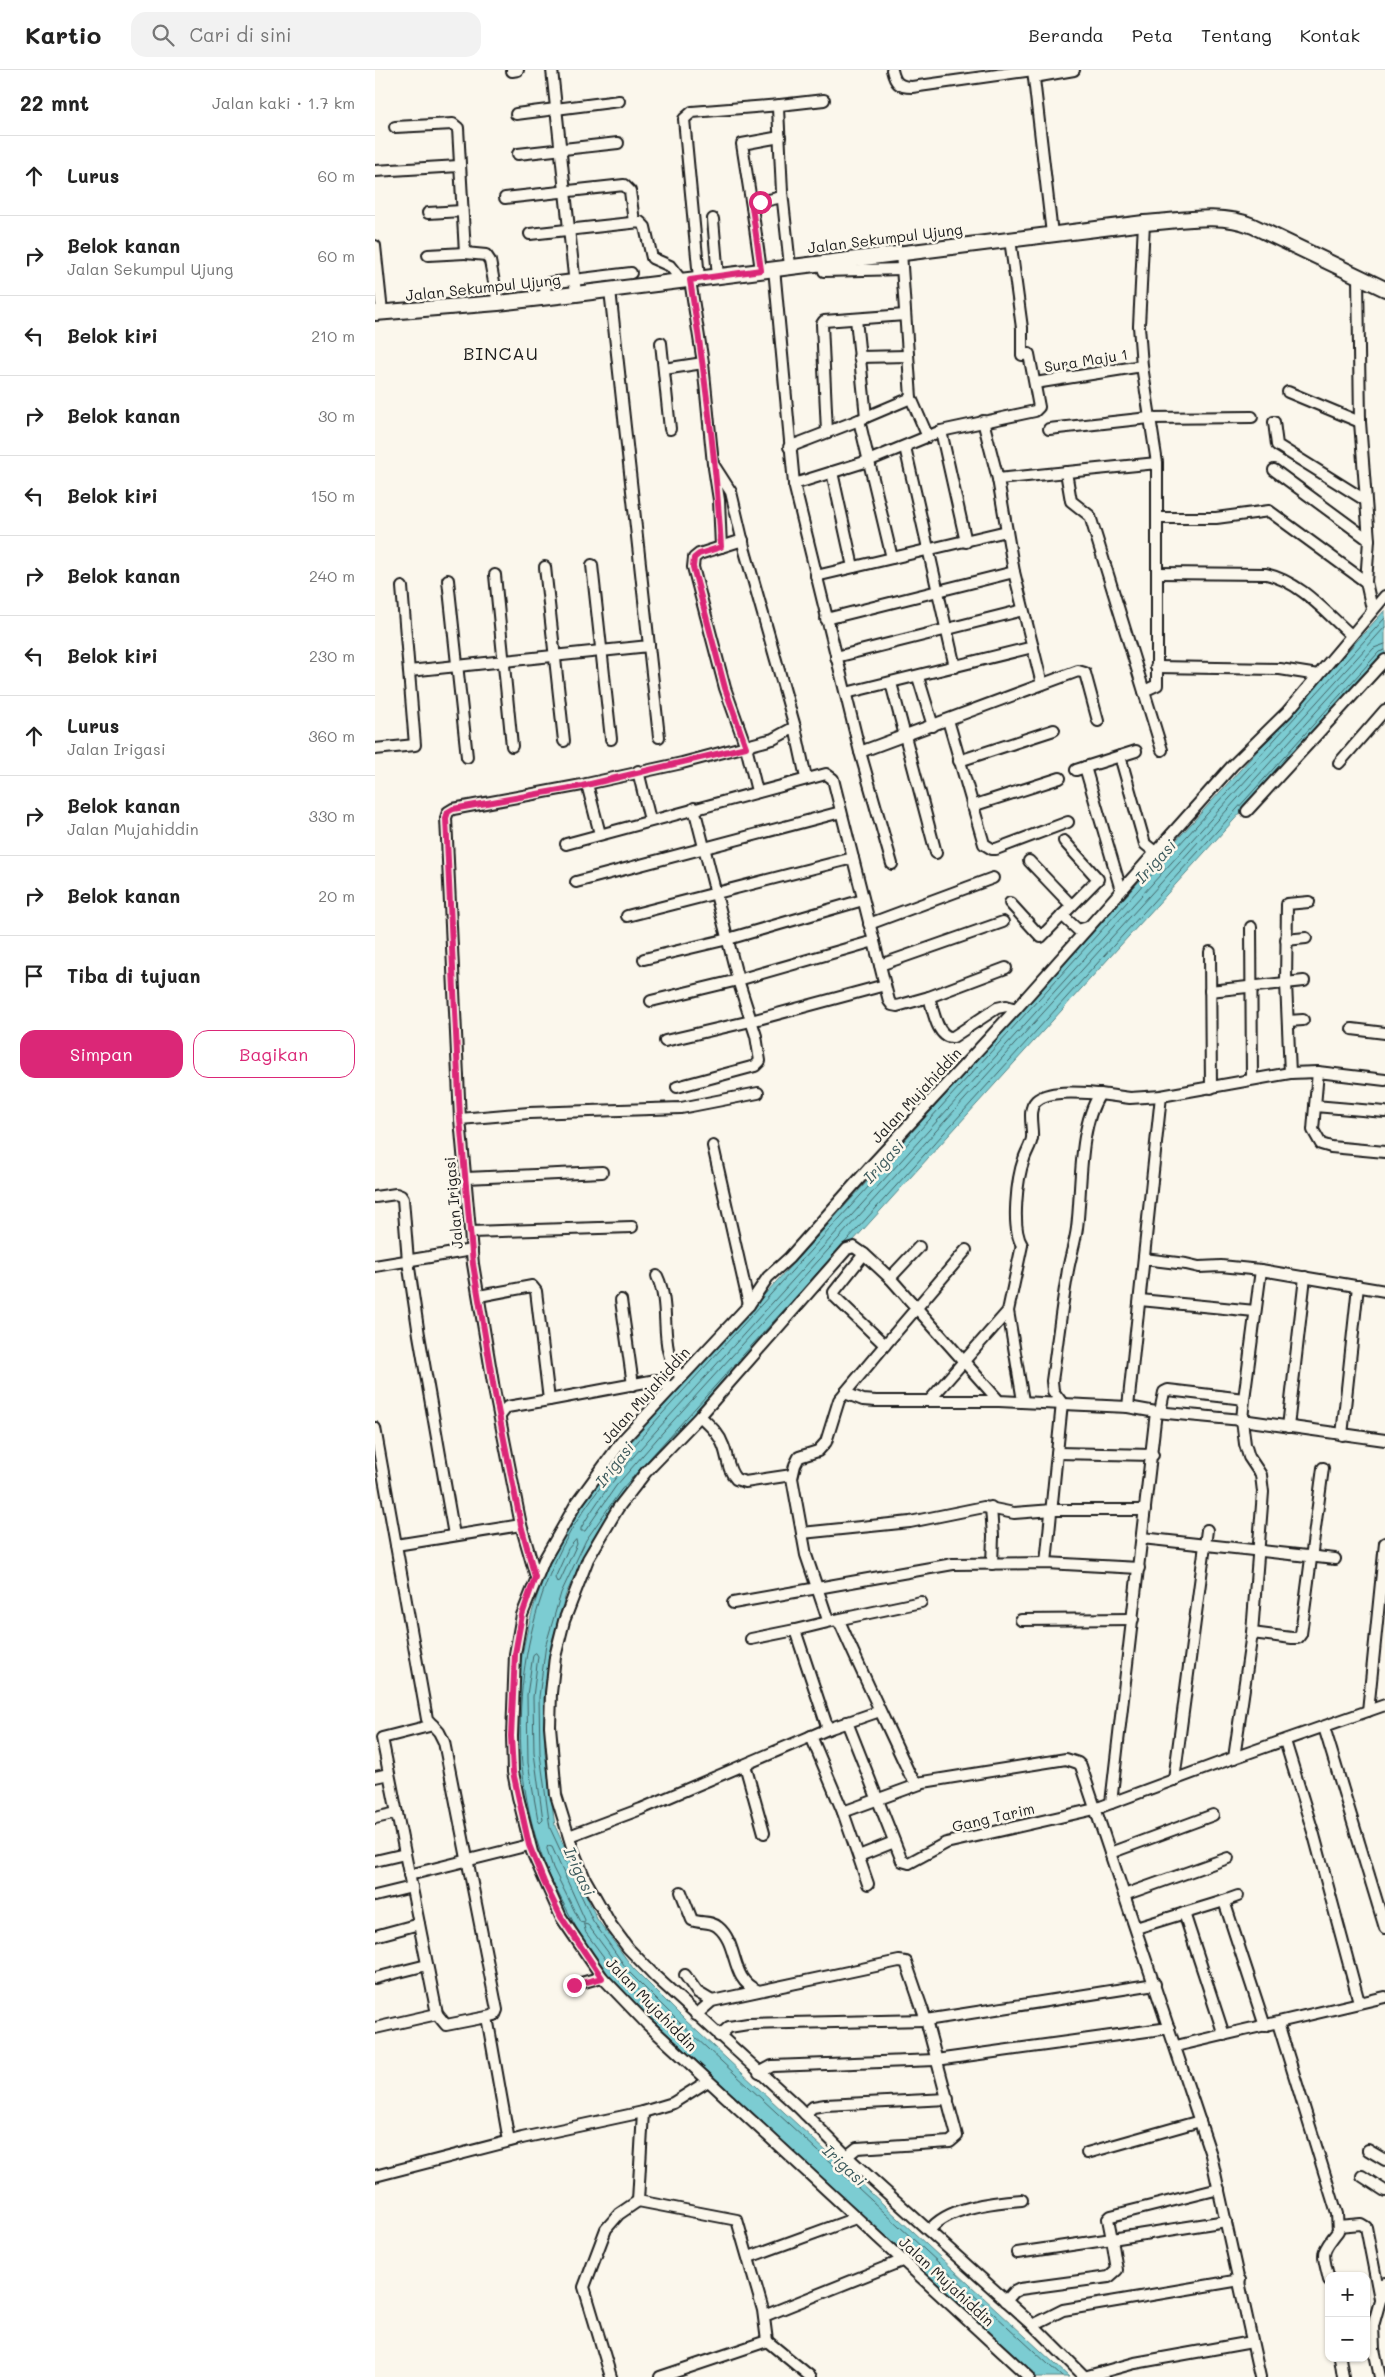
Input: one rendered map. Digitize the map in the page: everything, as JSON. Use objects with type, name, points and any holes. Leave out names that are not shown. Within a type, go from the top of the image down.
[{"type":"main road","name":"Jalan Sekumpul Ujung","points":[[379,312],[498,303],[546,297],[575,287],[610,290],[1144,222],[1223,218],[1239,220],[1385,289]]},
{"type":"street","points":[[512,71],[518,70]]},
{"type":"street","points":[[552,70],[575,287],[631,273]]},
{"type":"street","points":[[892,70],[894,80],[900,86],[912,87],[1033,73],[1068,71]]},
{"type":"street","points":[[1033,73],[1052,234]]},
{"type":"street","points":[[721,547],[719,500],[713,464],[703,363],[690,280],[684,120],[692,112],[824,100]]},
{"type":"street","points":[[516,114],[619,101]]},
{"type":"street","points":[[780,105],[782,197],[790,266]]},
{"type":"street","points":[[395,127],[455,125],[457,128],[465,253]]},
{"type":"street","points":[[780,137],[742,144],[752,207],[767,269],[794,484],[860,752],[892,864]]},
{"type":"street","points":[[518,154],[618,143]]},
{"type":"street","points":[[375,170],[459,166]]},
{"type":"street","points":[[505,198],[618,184],[627,186],[630,192],[634,222]]},
{"type":"street","points":[[752,207],[755,203],[782,197]]},
{"type":"street","points":[[428,213],[462,211]]},
{"type":"street","points":[[713,219],[719,277]]},
{"type":"street","points":[[530,234],[634,222],[642,223],[645,227],[651,258],[670,266],[690,280]]},
{"type":"street","points":[[1144,222],[1139,326],[1142,366],[1157,463],[1158,518],[1157,685],[1144,691]]},
{"type":"street","points":[[794,484],[868,461],[941,431],[1035,411],[1039,407],[1029,354],[1022,355],[1020,313],[1010,240]]},
{"type":"street","points":[[375,246],[379,312]]},
{"type":"street","points":[[901,252],[911,398],[927,437]]},
{"type":"street","points":[[428,256],[465,253],[486,255],[490,261],[498,303]]},
{"type":"street","points":[[821,262],[824,271],[902,269]]},
{"type":"street","points":[[1358,276],[1360,422],[1369,540],[1367,582],[1372,609]]},
{"type":"street","points":[[610,290],[659,737]]},
{"type":"street","points":[[827,432],[821,324],[824,321],[905,316]]},
{"type":"street","points":[[856,319],[868,461],[892,558]]},
{"type":"street","points":[[661,343],[670,430]]},
{"type":"street","points":[[859,358],[908,356]]},
{"type":"street","points":[[665,369],[703,363]]},
{"type":"street","name":"Sura Maju 1","points":[[1035,383],[1142,366]]},
{"type":"street","points":[[1288,392],[1360,422]]},
{"type":"street","points":[[789,447],[863,419],[911,398]]},
{"type":"street","points":[[1049,429],[1149,418],[1252,416]]},
{"type":"street","points":[[983,421],[998,479],[1014,572],[1042,684]]},
{"type":"street","points":[[1274,422],[1277,446],[1365,500]]},
{"type":"street","points":[[941,431],[966,542]]},
{"type":"street","points":[[905,446],[955,667]]},
{"type":"street","points":[[998,479],[1157,463]]},
{"type":"street","points":[[713,464],[731,492],[795,727],[806,778]]},
{"type":"street","points":[[1274,470],[1369,540]]},
{"type":"street","points":[[832,472],[853,567]]},
{"type":"street","points":[[1066,472],[1071,501],[1090,516],[1162,750]]},
{"type":"street","points":[[1158,518],[1226,517],[1269,511],[1367,582]]},
{"type":"street","points":[[816,576],[1007,531]]},
{"type":"street","points":[[743,540],[699,554],[694,558],[693,567],[725,688],[746,747],[757,791]]},
{"type":"street","points":[[592,565],[611,739]]},
{"type":"street","points":[[545,566],[564,742]]},
{"type":"street","points":[[826,619],[1014,572]]},
{"type":"street","points":[[1158,573],[1267,574],[1282,578],[1299,589],[1351,635]]},
{"type":"street","points":[[495,575],[512,746]]},
{"type":"street","points":[[448,580],[467,757]]},
{"type":"street","points":[[375,749],[415,745],[402,587]]},
{"type":"street","name":"Jalan Mujahiddin","points":[[1029,2377],[646,2023],[602,1978],[561,1917],[529,1845],[513,1772],[511,1736],[515,1654],[522,1615],[535,1577],[576,1504],[622,1441],[749,1305],[768,1277],[789,1258],[869,1168],[1016,1009],[1232,766],[1287,712],[1372,609],[1385,596]]},
{"type":"street","points":[[836,657],[1023,610]]},
{"type":"street","points":[[409,671],[649,646]]},
{"type":"street","points":[[846,693],[918,677],[1033,647]]},
{"type":"street","points":[[1247,811],[1385,660]]},
{"type":"street","points":[[1156,667],[1280,669],[1318,675]]},
{"type":"street","points":[[860,752],[933,726],[1074,671],[1085,673],[1098,721]]},
{"type":"street","points":[[918,677],[933,726]]},
{"type":"street","points":[[891,683],[936,853]]},
{"type":"street","points":[[1339,763],[1384,714]]},
{"type":"street","points":[[948,720],[984,844],[992,849],[1068,822]]},
{"type":"street","points":[[600,834],[587,784],[746,747],[773,739],[795,727]]},
{"type":"street","points":[[959,761],[1054,730]]},
{"type":"street","points":[[1121,890],[1081,768],[1136,751]]},
{"type":"street","points":[[1120,756],[1145,844],[1155,852]]},
{"type":"street","points":[[638,771],[650,820]]},
{"type":"street","points":[[566,844],[820,774],[830,776],[885,985],[892,1005],[897,1006],[929,996],[1006,968]]},
{"type":"street","points":[[972,806],[1060,778]]},
{"type":"street","name":"Jalan Irigasi","points":[[535,1577],[521,1525],[499,1416],[472,1250],[460,1119],[446,815],[453,809],[587,784]]},
{"type":"street","points":[[677,1088],[758,1065],[760,1054],[738,980],[693,808]]},
{"type":"street","points":[[576,882],[704,850],[841,812]]},
{"type":"street","points":[[1010,903],[1041,938],[1098,879],[1064,841]]},
{"type":"street","points":[[627,916],[853,858]]},
{"type":"street","points":[[1029,861],[1071,905]]},
{"type":"street","points":[[869,924],[993,878]]},
{"type":"street","points":[[643,959],[728,939],[863,900]]},
{"type":"street","points":[[1290,1073],[1286,982],[1287,904],[1309,902]]},
{"type":"street","points":[[1062,915],[1078,930],[1088,927]]},
{"type":"street","points":[[880,965],[1003,922]]},
{"type":"street","points":[[1251,927],[1252,1079]]},
{"type":"street","points":[[1286,940],[1306,938]]},
{"type":"street","points":[[651,1001],[738,980],[874,941]]},
{"type":"street","points":[[1210,952],[1211,1088]]},
{"type":"street","points":[[1211,991],[1304,981]]},
{"type":"street","points":[[665,1041],[751,1021],[885,985]]},
{"type":"street","points":[[929,996],[942,1035],[947,1038],[953,1037],[997,1008],[1006,1006],[1016,1009]]},
{"type":"street","points":[[1288,1021],[1303,1020]]},
{"type":"street","points":[[1352,1029],[1385,1033]]},
{"type":"street","points":[[1318,1072],[1313,1130],[1321,1144],[1331,1147],[1385,1152]]},
{"type":"street","points":[[1023,1401],[1008,1311],[1022,1246],[1017,1238],[1016,1220],[1020,1176],[1032,1139],[1032,1108],[1039,1099],[1070,1092],[1130,1098],[1161,1096],[1290,1073],[1318,1072],[1385,1080]]},
{"type":"street","points":[[460,1119],[529,1113],[681,1108],[758,1094]]},
{"type":"street","points":[[1047,1563],[1062,1403],[1053,1391],[1053,1375],[1067,1275],[1077,1229],[1079,1187],[1091,1110],[1100,1094]]},
{"type":"street","points":[[1128,1407],[1161,1096]]},
{"type":"street","points":[[1315,1106],[1385,1112]]},
{"type":"street","points":[[713,1146],[749,1305]]},
{"type":"street","points":[[466,1178],[602,1172]]},
{"type":"street","points":[[375,1197],[396,1194],[402,1197],[408,1261],[419,1335],[454,1535]]},
{"type":"street","points":[[471,1232],[632,1227]]},
{"type":"street","points":[[889,1278],[919,1246]]},
{"type":"street","points":[[999,1401],[889,1278],[855,1247],[847,1249],[700,1416],[646,1472],[618,1508],[588,1559],[575,1587],[555,1657],[550,1726],[556,1795],[585,1880],[618,1936],[655,1976],[696,2015],[805,2114],[847,2156],[1033,2325],[1084,2377],[1135,2363],[1253,2342]]},
{"type":"street","points":[[375,1266],[472,1250]]},
{"type":"street","points":[[920,1784],[913,1782],[909,1775],[841,1624],[832,1620],[817,1590],[802,1533],[792,1475],[799,1457],[818,1451],[826,1442],[837,1405],[845,1393],[966,1250]]},
{"type":"street","points":[[864,1254],[836,1288],[834,1294],[885,1345]]},
{"type":"street","points":[[1144,1259],[1199,1267],[1221,1266],[1261,1270],[1385,1291]]},
{"type":"street","points":[[1234,1758],[1252,1633],[1263,1486],[1261,1475],[1246,1450],[1242,1420],[1261,1270]]},
{"type":"street","points":[[657,1276],[664,1296],[665,1332],[670,1361],[681,1377]]},
{"type":"street","points":[[1288,1427],[1305,1276]]},
{"type":"street","points":[[1342,1435],[1358,1286]]},
{"type":"street","points":[[479,1296],[535,1287],[549,1400]]},
{"type":"street","points":[[621,1300],[633,1385]]},
{"type":"street","points":[[1140,1300],[1255,1311]]},
{"type":"street","points":[[929,1401],[1008,1311]]},
{"type":"street","points":[[499,1416],[507,1408],[656,1380],[671,1387]]},
{"type":"street","points":[[1111,1803],[1145,1510],[1158,1412],[1164,1392],[1168,1390],[1244,1399]]},
{"type":"street","points":[[845,1393],[863,1400],[876,1401],[1023,1401],[1128,1407],[1158,1412],[1242,1420],[1385,1440]]},
{"type":"street","points":[[700,1416],[714,1430],[723,1443],[729,1468],[736,1479],[745,1482],[792,1475]]},
{"type":"street","points":[[375,1428],[427,1719],[433,1725],[444,1742],[497,2010],[495,2016],[446,2025],[437,2014],[389,1774],[379,1738],[433,1725]]},
{"type":"street","points":[[1057,1453],[1153,1455]]},
{"type":"street","points":[[1252,1633],[1292,1638],[1297,1638],[1301,1634],[1323,1468]]},
{"type":"street","points":[[802,1533],[910,1522],[991,1507],[1014,1513],[1053,1510],[1145,1510]]},
{"type":"street","points":[[991,1507],[992,1564]]},
{"type":"street","points":[[396,1545],[521,1525]]},
{"type":"street","points":[[1174,1780],[1207,1530]]},
{"type":"street","points":[[1142,1538],[1335,1558]]},
{"type":"street","points":[[1368,1711],[1385,1543]]},
{"type":"street","points":[[733,1603],[817,1590],[948,1564],[1047,1563],[1139,1568]]},
{"type":"street","points":[[751,1639],[921,1602]]},
{"type":"street","points":[[1021,1620],[1133,1619]]},
{"type":"street","points":[[795,1630],[828,1728]]},
{"type":"street","name":"Gang Tarim","points":[[894,1842],[902,1861],[911,1862],[946,1844],[1095,1809],[1385,1705]]},
{"type":"street","points":[[569,1836],[641,1809],[828,1728],[880,1711]]},
{"type":"street","points":[[847,1722],[894,1842],[859,1856]]},
{"type":"street","points":[[1324,1727],[1385,1928]]},
{"type":"street","points":[[811,1736],[843,1812],[869,1884]]},
{"type":"street","points":[[1285,1741],[1314,1835],[1359,2002]]},
{"type":"street","points":[[843,1812],[920,1784],[1071,1760],[1081,1766],[1200,2121],[1219,2189],[1260,2377]]},
{"type":"street","points":[[745,1765],[764,1833]]},
{"type":"street","points":[[375,1777],[389,1774]]},
{"type":"street","points":[[375,1818],[397,1813]]},
{"type":"street","points":[[1110,1854],[1213,1815]]},
{"type":"street","points":[[409,1875],[529,1845]]},
{"type":"street","points":[[375,1861],[405,1854]]},
{"type":"street","points":[[1124,1895],[1228,1858]]},
{"type":"street","points":[[375,1896],[412,1887]]},
{"type":"street","points":[[681,1892],[692,1920],[713,1923],[722,1930],[731,1946],[743,1981],[757,1990]]},
{"type":"street","points":[[1136,1928],[1238,1896]]},
{"type":"street","points":[[1224,1901],[1265,2026]]},
{"type":"street","points":[[1184,1913],[1224,2035]]},
{"type":"street","points":[[375,1936],[419,1924]]},
{"type":"street","points":[[696,2015],[712,2001],[757,1990],[902,1960],[907,1964],[926,2020],[958,2134],[952,2142],[857,2148],[847,2156]]},
{"type":"street","points":[[375,1978],[427,1965]]},
{"type":"street","points":[[685,1975],[697,1992],[712,2001]]},
{"type":"street","points":[[574,1985],[602,1978]]},
{"type":"street","points":[[719,2036],[729,2027],[748,2024],[926,2020],[1155,1984]]},
{"type":"street","points":[[1176,2046],[1385,1997]]},
{"type":"street","points":[[375,2028],[437,2014]]},
{"type":"street","points":[[487,2017],[509,2141]]},
{"type":"street","points":[[1278,2023],[1334,2205],[1338,2232],[1324,2247],[1323,2252],[1327,2272]]},
{"type":"street","points":[[759,2073],[772,2066],[936,2060],[1169,2028]]},
{"type":"street","points":[[375,2176],[509,2141],[643,2112],[673,2103],[708,2081]]},
{"type":"street","points":[[805,2114],[813,2107],[825,2104],[947,2099]]},
{"type":"street","points":[[638,2201],[643,2112]]},
{"type":"street","points":[[1087,2153],[1200,2121]]},
{"type":"street","points":[[1369,2150],[1385,2160]]},
{"type":"street","points":[[1362,2176],[1385,2191]]},
{"type":"street","points":[[1006,2301],[1012,2293],[1020,2289],[1109,2277],[1117,2270],[1108,2219],[1111,2216],[1219,2189]]},
{"type":"street","points":[[929,2231],[939,2220],[974,2207],[996,2202],[1022,2200]]},
{"type":"street","points":[[611,2377],[584,2287],[607,2229],[619,2214],[638,2201],[737,2220],[749,2257],[764,2316],[767,2341],[811,2377]]},
{"type":"street","points":[[749,2257],[856,2218]]},
{"type":"street","points":[[1017,2253],[1112,2240],[1226,2221]]},
{"type":"street","points":[[1338,2226],[1361,2224],[1366,2226],[1380,2299]]},
{"type":"street","points":[[764,2316],[904,2260]]},
{"type":"street","points":[[1033,2325],[1063,2310],[1240,2280]]},
{"type":"street","points":[[1380,2377],[1370,2327],[1385,2282]]},
{"type":"street","points":[[660,2377],[767,2341]]},
{"type":"street","points":[[1341,2362],[1343,2377]]},
{"type":"water","name":"Irigasi","points":[[1385,610],[1385,653],[625,1493],[590,1543],[566,1594],[551,1644],[544,1698],[545,1753],[555,1826],[597,1919],[633,1968],[685,2020],[1069,2377],[1030,2377],[606,1980],[579,1941],[556,1901],[543,1872],[529,1832],[520,1791],[516,1749],[516,1707],[520,1665],[529,1624],[542,1584],[558,1545],[576,1513],[612,1463]]},
{"type":"district","name":"BINCAU","points":[[501,353]]},
{"type":"route","points":[[574,1985],[602,1978],[561,1917],[544,1882],[529,1845],[513,1772],[511,1736],[515,1654],[522,1615],[535,1577],[521,1525],[516,1491],[494,1389],[473,1264],[460,1119],[446,815],[453,809],[582,786],[638,771],[682,763],[746,747],[725,688],[693,567],[694,558],[699,554],[721,547],[717,479],[713,464],[703,363],[690,280],[761,270],[752,207],[755,203],[760,202]]}]
